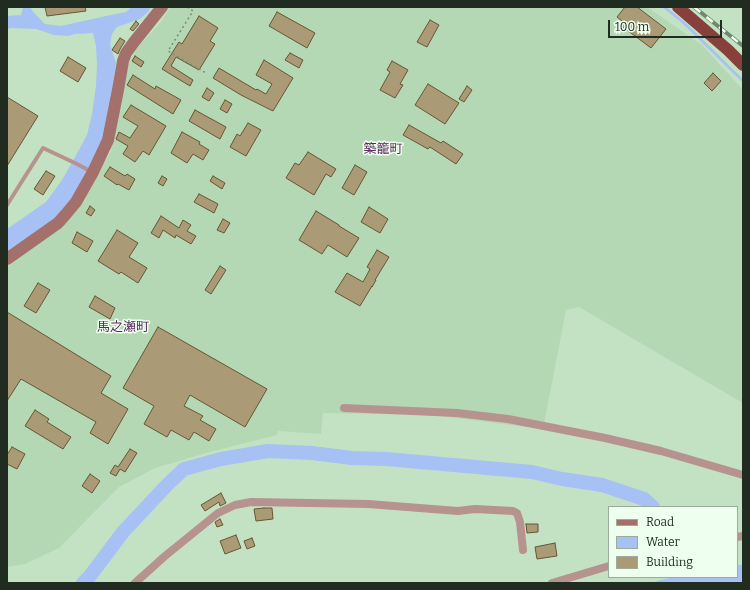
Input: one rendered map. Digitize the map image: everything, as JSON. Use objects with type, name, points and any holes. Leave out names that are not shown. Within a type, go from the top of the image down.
[{"type":"highway","points":[[678,7],[728,50],[743,65]]},
{"type":"street","points":[[7,259],[58,223],[76,202],[108,140],[123,61],[126,53],[162,7]]},
{"type":"street","points":[[344,408],[457,414],[508,419],[654,449],[743,475]]},
{"type":"street","points":[[136,583],[165,556],[218,513],[235,505],[251,502],[368,504],[458,511],[475,509],[514,511],[520,522],[523,550]]},
{"type":"street","points":[[552,583],[608,566]]},
{"type":"lane","points":[[7,205],[43,148],[91,172]]},
{"type":"path","points":[[187,7],[193,11],[168,51],[206,73]]},
{"type":"shaded area","points":[[170,7],[647,7],[702,45],[743,90],[743,403],[579,307],[566,310],[543,429],[431,415],[323,413],[321,434],[278,431],[277,435],[155,468],[119,487],[59,548],[25,564],[7,567],[7,267],[69,216],[112,150],[109,148],[128,65],[137,48],[161,22]]},
{"type":"water","points":[[23,7],[30,7],[45,24],[61,26],[126,12],[132,7],[151,7],[140,19],[117,27],[112,34],[110,45],[116,63],[112,94],[102,144],[80,186],[61,214],[7,253],[7,229],[46,202],[62,180],[87,135],[96,86],[96,46],[93,33],[68,36],[54,35],[36,29],[7,29],[7,16],[21,15]]},
{"type":"water","points":[[738,565],[743,565],[743,583],[652,583],[670,578],[738,578]]},
{"type":"building","points":[[45,7],[85,7],[86,11],[47,16]]},
{"type":"building","points":[[625,7],[637,7],[666,29],[651,48],[619,24],[622,21],[617,17]]},
{"type":"building","points":[[277,12],[315,33],[307,48],[269,26]]},
{"type":"building","points":[[199,16],[218,28],[210,41],[215,44],[199,70],[176,57],[171,66],[193,80],[190,86],[162,69],[179,42],[182,44]]},
{"type":"building","points":[[430,20],[439,25],[427,47],[417,42]]},
{"type":"building","points":[[136,21],[139,24],[133,31],[130,29]]},
{"type":"building","points":[[120,38],[125,41],[118,54],[112,50]]},
{"type":"building","points":[[290,53],[303,60],[299,68],[285,60]]},
{"type":"building","points":[[135,56],[144,62],[141,67],[132,61]]},
{"type":"building","points":[[68,57],[86,68],[78,82],[60,71]]},
{"type":"building","points":[[264,60],[293,78],[273,111],[241,95],[213,78],[219,68],[256,90],[257,89],[266,94],[272,84],[256,75]]},
{"type":"building","points":[[392,61],[408,70],[400,84],[403,85],[395,98],[380,90],[390,72],[387,70]]},
{"type":"building","points":[[713,73],[721,81],[712,91],[704,83]]},
{"type":"building","points":[[133,75],[155,89],[156,86],[181,100],[173,114],[127,85]]},
{"type":"building","points":[[428,84],[459,103],[445,124],[415,105]]},
{"type":"building","points":[[467,86],[472,90],[464,102],[459,99]]},
{"type":"building","points":[[207,88],[214,93],[209,101],[202,97]]},
{"type":"building","points":[[7,97],[38,116],[7,166]]},
{"type":"building","points":[[225,100],[232,104],[227,113],[220,109]]},
{"type":"building","points":[[131,105],[166,126],[149,155],[143,151],[135,162],[123,154],[128,146],[116,139],[119,132],[130,138],[138,126],[123,117]]},
{"type":"building","points":[[195,110],[226,127],[220,139],[189,121]]},
{"type":"building","points":[[248,123],[261,130],[246,156],[230,147],[237,134],[240,136]]},
{"type":"building","points":[[409,125],[441,143],[443,141],[463,154],[456,164],[430,147],[428,149],[403,135]]},
{"type":"building","points":[[182,132],[200,142],[199,144],[209,150],[203,160],[193,154],[187,163],[171,153]]},
{"type":"building","points":[[308,152],[336,169],[331,177],[326,174],[314,195],[286,178],[295,163],[299,165]]},
{"type":"building","points":[[355,165],[367,172],[354,195],[342,188]]},
{"type":"building","points":[[110,167],[125,176],[127,174],[135,179],[129,190],[118,184],[117,185],[104,176]]},
{"type":"building","points":[[46,171],[55,176],[43,195],[34,189]]},
{"type":"building","points":[[162,176],[167,179],[163,186],[158,183]]},
{"type":"building","points":[[213,176],[225,183],[222,189],[210,181]]},
{"type":"building","points":[[199,194],[218,204],[214,213],[194,202]]},
{"type":"building","points":[[90,206],[95,210],[91,216],[86,213]]},
{"type":"building","points":[[369,207],[388,219],[380,233],[361,222]]},
{"type":"building","points":[[316,211],[359,238],[347,257],[328,245],[322,254],[299,240]]},
{"type":"building","points":[[161,216],[179,228],[183,220],[191,225],[187,231],[196,236],[191,244],[176,235],[175,238],[163,230],[159,238],[151,233]]},
{"type":"building","points":[[223,219],[230,223],[224,233],[217,230]]},
{"type":"building","points":[[117,230],[138,243],[129,257],[147,268],[138,283],[121,272],[119,274],[98,261]]},
{"type":"building","points":[[77,232],[93,241],[87,252],[72,243]]},
{"type":"building","points":[[377,250],[389,257],[360,306],[335,292],[347,273],[363,282],[370,269],[367,267]]},
{"type":"building","points":[[220,266],[226,270],[211,294],[205,290]]},
{"type":"building","points":[[38,283],[50,290],[36,313],[24,306]]},
{"type":"building","points":[[95,296],[115,308],[110,319],[89,307]]},
{"type":"building","points":[[7,312],[111,376],[101,393],[128,409],[108,444],[90,433],[96,422],[21,379],[7,401]]},
{"type":"building","points":[[158,327],[267,389],[245,427],[190,395],[184,406],[203,416],[200,420],[216,429],[209,441],[194,432],[189,440],[171,430],[167,437],[144,424],[154,406],[123,388]]},
{"type":"building","points":[[35,410],[49,419],[47,422],[71,437],[63,449],[25,426]]},
{"type":"building","points":[[12,447],[25,454],[17,469],[7,464],[7,455]]},
{"type":"building","points":[[130,449],[137,453],[125,472],[120,469],[116,476],[110,473],[115,465],[118,467]]},
{"type":"building","points":[[90,474],[100,481],[92,493],[82,486]]},
{"type":"building","points":[[221,493],[226,503],[220,506],[219,502],[205,511],[201,505]]},
{"type":"building","points":[[272,508],[273,519],[256,521],[254,509]]},
{"type":"building","points":[[220,519],[223,525],[217,527],[215,522]]},
{"type":"building","points":[[526,524],[538,524],[538,532],[527,533]]},
{"type":"building","points":[[236,535],[241,548],[225,554],[220,541]]},
{"type":"building","points":[[252,538],[255,546],[247,549],[244,541]]},
{"type":"building","points":[[555,543],[557,556],[537,559],[535,547]]},
{"type":"waterway","points":[[664,7],[684,23],[743,81]]},
{"type":"waterway","points":[[83,583],[123,532],[184,469],[221,459],[268,451],[312,453],[352,458],[386,459],[532,472],[562,479],[602,485],[644,499],[652,506]]},
{"type":"railway","points":[[694,7],[743,46]]},
{"type":"district","name":"築籠町","points":[[383,149]]},
{"type":"district","name":"馬之瀬町","points":[[123,327]]}]
